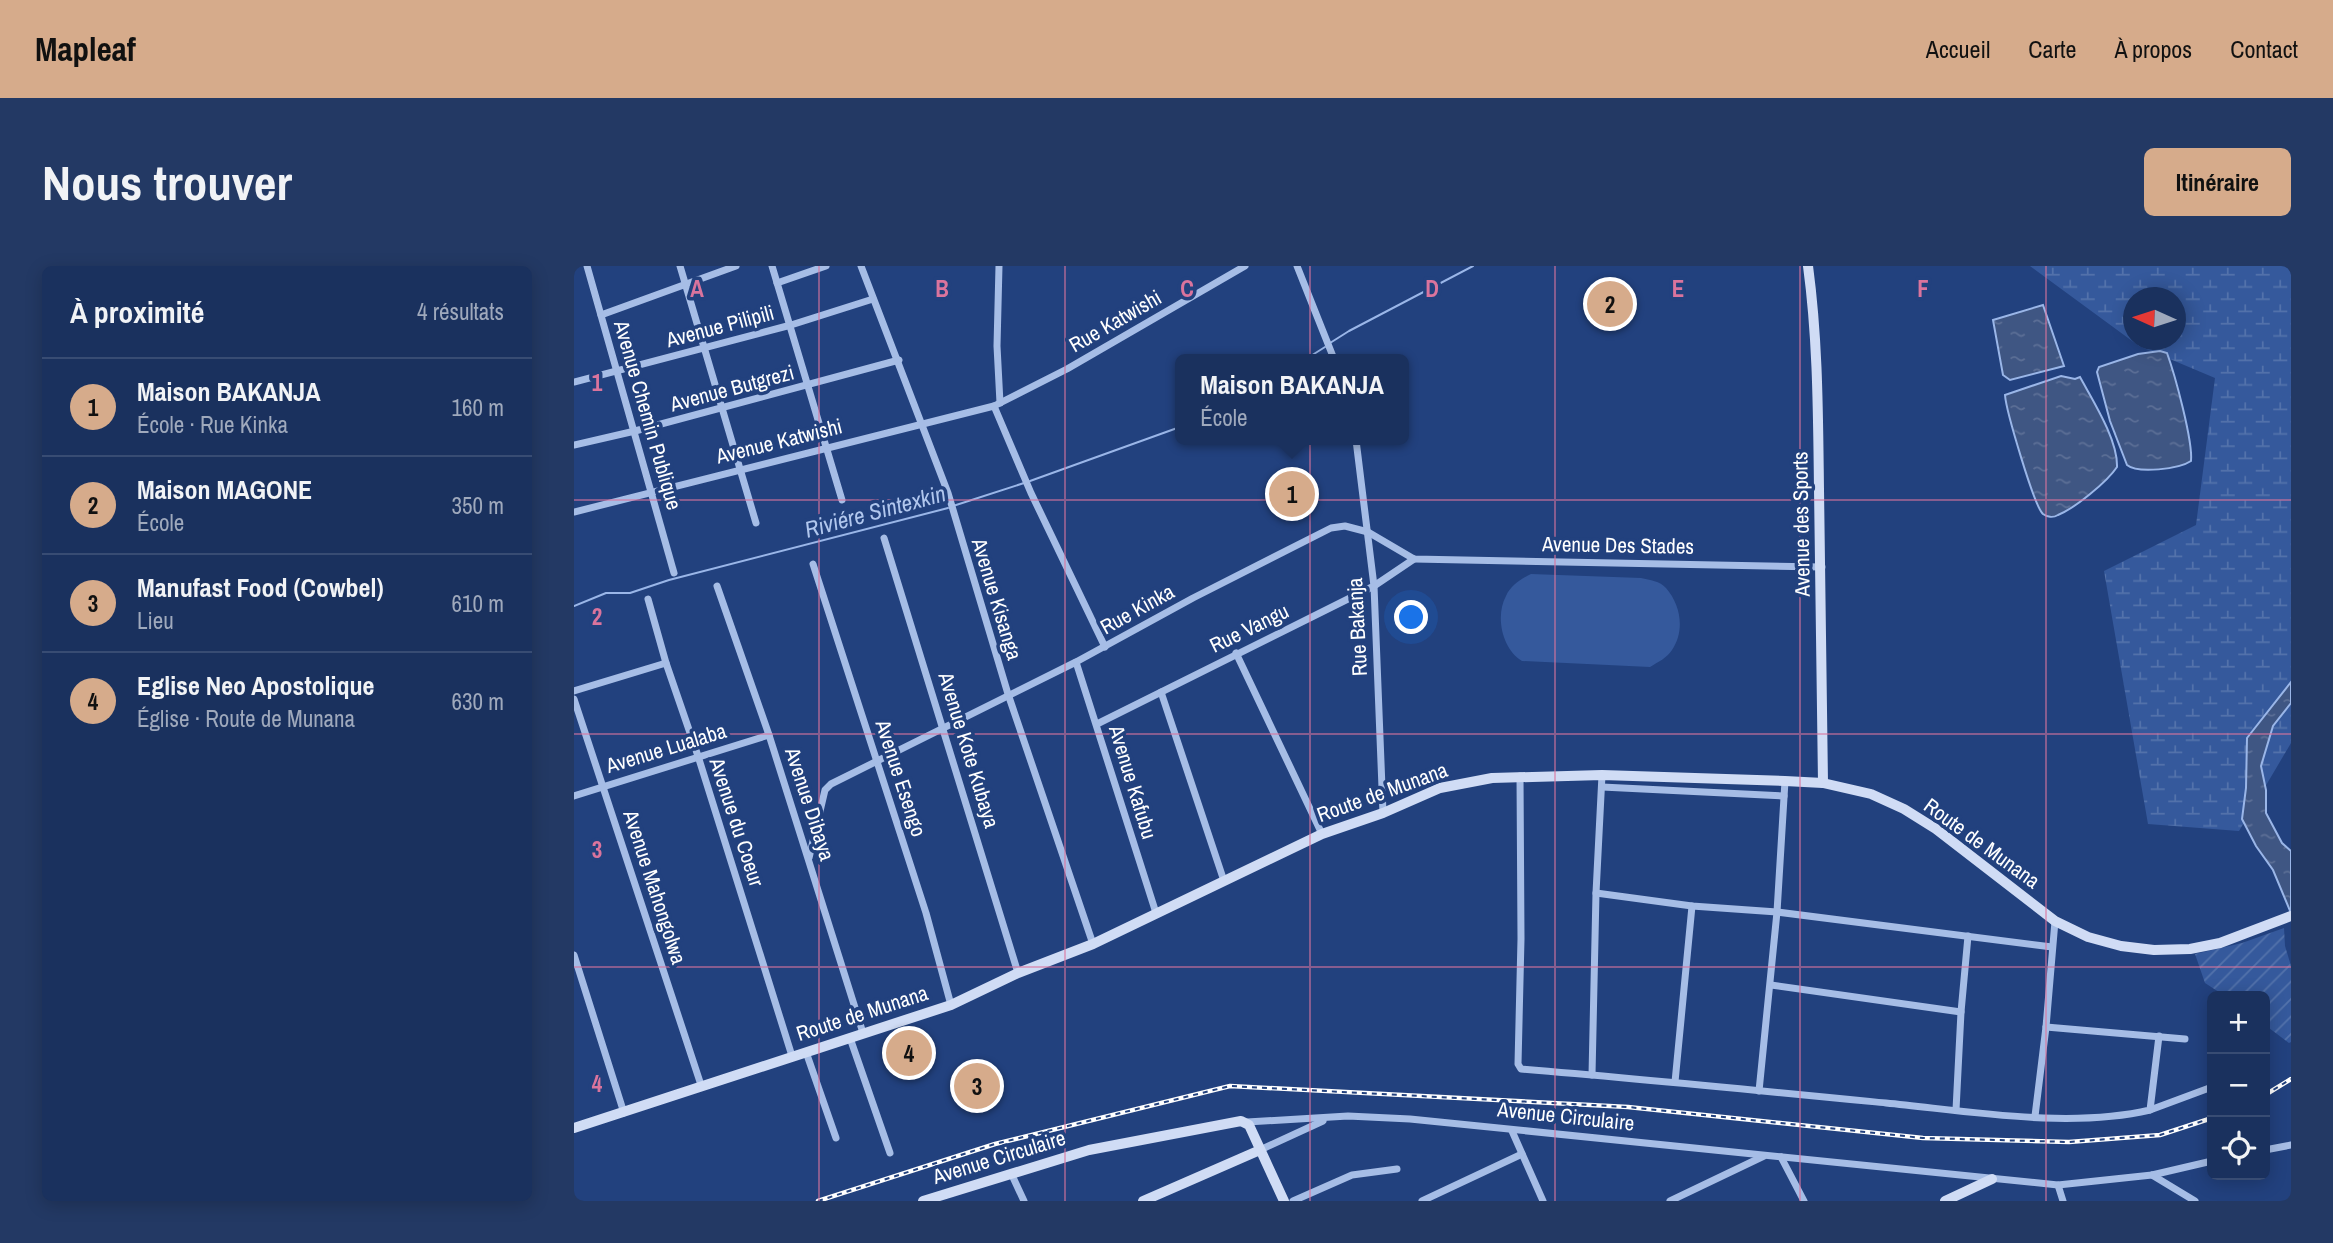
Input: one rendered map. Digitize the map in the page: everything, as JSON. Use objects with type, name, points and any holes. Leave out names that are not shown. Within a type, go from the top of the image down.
[{"type":"main road","name":"Avenue des Sports","points":[[1808,266],[1815,321],[1822,568],[1820,670],[1823,783]]},
{"type":"main road","name":"Route de Munana","points":[[574,1128],[951,1004],[1018,973],[1093,944],[1322,834],[1383,813],[1440,788],[1492,778],[1602,775],[1785,781],[1823,783],[1871,794],[1904,809],[1937,829],[2055,921],[2088,937],[2121,946],[2154,950],[2190,949],[2220,943],[2287,918]]},
{"type":"main road","points":[[1247,1122],[1284,1201]]},
{"type":"main road","name":"Avenue Circulaire","points":[[923,1201],[1088,1150],[1247,1122]]},
{"type":"main road","points":[[1143,1201],[1260,1150]]},
{"type":"main road","points":[[1945,1201],[1992,1179]]},
{"type":"street","name":"Avenue Chemin Publique","points":[[587,266],[674,573]]},
{"type":"street","points":[[680,266],[756,523]]},
{"type":"street","points":[[601,315],[736,266]]},
{"type":"street","points":[[772,266],[842,500]]},
{"type":"street","points":[[777,283],[826,266]]},
{"type":"street","name":"Avenue Kisanga","points":[[861,266],[948,493],[1008,694],[1093,944]]},
{"type":"street","points":[[999,266],[997,404],[1036,504],[1105,647]]},
{"type":"street","name":"Rue Katwishi","points":[[997,404],[1067,369],[1245,266]]},
{"type":"street","points":[[1297,266],[1332,354]]},
{"type":"street","name":"Avenue Pilipili","points":[[574,382],[791,326],[873,299]]},
{"type":"street","name":"Avenue Butgrezi","points":[[574,445],[635,432],[899,360]]},
{"type":"street","name":"Avenue Katwishi","points":[[574,512],[997,404]]},
{"type":"street","name":"Rue Bakanja","points":[[1357,445],[1374,586],[1383,813]]},
{"type":"street","name":"Rue Kinka","points":[[809,858],[825,790],[831,784],[1076,662],[1193,598],[1331,528],[1345,526],[1368,532],[1414,559]]},
{"type":"street","name":"Avenue Kote Kubaya","points":[[884,538],[1018,973]]},
{"type":"street","name":"Avenue Des Stades","points":[[1414,559],[1822,568]]},
{"type":"street","name":"Rue Vangu","points":[[1097,724],[1374,586],[1414,559]]},
{"type":"street","name":"Avenue Esengo","points":[[813,564],[926,913],[951,1004]]},
{"type":"street","name":"Avenue Dibaya","points":[[717,586],[769,734],[863,1034]]},
{"type":"street","name":"Avenue du Coeur","points":[[648,599],[792,1056]]},
{"type":"street","points":[[1236,653],[1322,834]]},
{"type":"street","name":"Avenue Kafubu","points":[[1076,662],[1156,913]]},
{"type":"street","points":[[574,691],[666,663]]},
{"type":"street","points":[[1161,692],[1224,881]]},
{"type":"street","name":"Avenue Mahongolwa","points":[[574,699],[702,1085]]},
{"type":"street","name":"Avenue Lualaba","points":[[574,796],[769,734]]},
{"type":"street","points":[[1592,1075],[1602,775]]},
{"type":"street","points":[[1520,776],[1521,939],[1518,1064],[1521,1069],[2035,1116],[2092,1117],[2150,1110],[2207,1089]]},
{"type":"street","points":[[1759,1091],[1771,985],[1785,781]]},
{"type":"street","points":[[1602,787],[1784,796]]},
{"type":"street","points":[[1596,893],[1692,906],[1777,912],[2052,947]]},
{"type":"street","points":[[1675,1082],[1692,906]]},
{"type":"street","points":[[2035,1116],[2055,921]]},
{"type":"street","points":[[1956,1110],[1968,936]]},
{"type":"street","points":[[574,955],[624,1113]]},
{"type":"street","points":[[1771,985],[1961,1012]]},
{"type":"street","points":[[2046,1027],[2185,1038]]},
{"type":"street","points":[[2150,1110],[2159,1036]]},
{"type":"street","points":[[850,1038],[890,1153]]},
{"type":"street","points":[[806,1052],[836,1138]]},
{"type":"street","name":"Avenue Circulaire","points":[[1247,1122],[1348,1116],[1410,1119],[2058,1185],[2152,1175],[2207,1162]]},
{"type":"street","points":[[1260,1150],[1329,1118]]},
{"type":"street","points":[[1512,1131],[1543,1201]]},
{"type":"street","points":[[2270,1149],[2291,1145]]},
{"type":"street","points":[[1422,1201],[1522,1154]]},
{"type":"street","points":[[1670,1201],[1765,1156]]},
{"type":"street","points":[[1781,1157],[1801,1200]]},
{"type":"street","points":[[1293,1201],[1352,1175],[1397,1169]]},
{"type":"street","points":[[1011,1173],[1024,1201]]},
{"type":"street","points":[[2152,1175],[2195,1201]]},
{"type":"street","points":[[2058,1185],[2063,1201]]},
{"type":"green space","points":[[2030,266],[2291,266],[2291,743],[2239,831],[2148,824],[2104,571],[2196,525],[2215,378],[2148,350],[2186,350],[2186,287],[2123,287],[2123,334]]},
{"type":"green space","points":[[1531,574],[1641,578],[1658,582],[1671,595],[1678,610],[1680,627],[1676,643],[1668,655],[1650,667],[1522,661],[1515,656],[1505,640],[1501,613],[1511,589]]},
{"type":"green space","points":[[2284,928],[2285,946],[2291,966],[2289,1043],[2270,1029],[2270,991],[2217,991],[2205,983],[2195,954],[2242,943]]},
{"type":"water","points":[[2043,305],[2064,366],[2010,380],[2003,375],[1993,320]]},
{"type":"water","points":[[2160,351],[2167,353],[2174,376],[2186,424],[2191,461],[2168,468],[2132,468],[2127,465],[2110,421],[2097,372],[2099,367],[2138,354]]},
{"type":"water","points":[[2061,376],[2075,379],[2080,377],[2109,433],[2117,467],[2082,501],[2065,512],[2050,517],[2043,514],[2033,494],[2005,395]]},
{"type":"water","points":[[2291,682],[2291,703],[2273,726],[2261,766],[2266,790],[2266,813],[2282,843],[2291,851],[2291,913],[2273,870],[2242,819],[2247,738]]},
{"type":"waterway","name":"Riviére Sintexkin","points":[[1330,343],[1473,266]]},
{"type":"waterway","name":"Riviére Sintexkin","points":[[1314,354],[1325,347]]},
{"type":"waterway","name":"Riviére Sintexkin","points":[[1030,481],[1175,429]]},
{"type":"waterway","name":"Riviére Sintexkin","points":[[953,506],[1024,483]]},
{"type":"waterway","name":"Riviére Sintexkin","points":[[574,606],[606,593],[630,593],[669,580],[948,508]]},
{"type":"railway","points":[[2270,1092],[2291,1079]]},
{"type":"railway","points":[[818,1201],[995,1144],[1230,1086],[1628,1107],[1923,1138],[2069,1142],[2160,1135],[2207,1120]]},
{"type":"place","name":"Maison MAGONE","points":[[1610,304]]},
{"type":"place","name":"Maison BAKANJA","points":[[1292,494]]},
{"type":"place","name":"Eglise Neo Apostolique","points":[[909,1053]]},
{"type":"place","name":"Manufast Food (Cowbel)","points":[[977,1086]]}]
